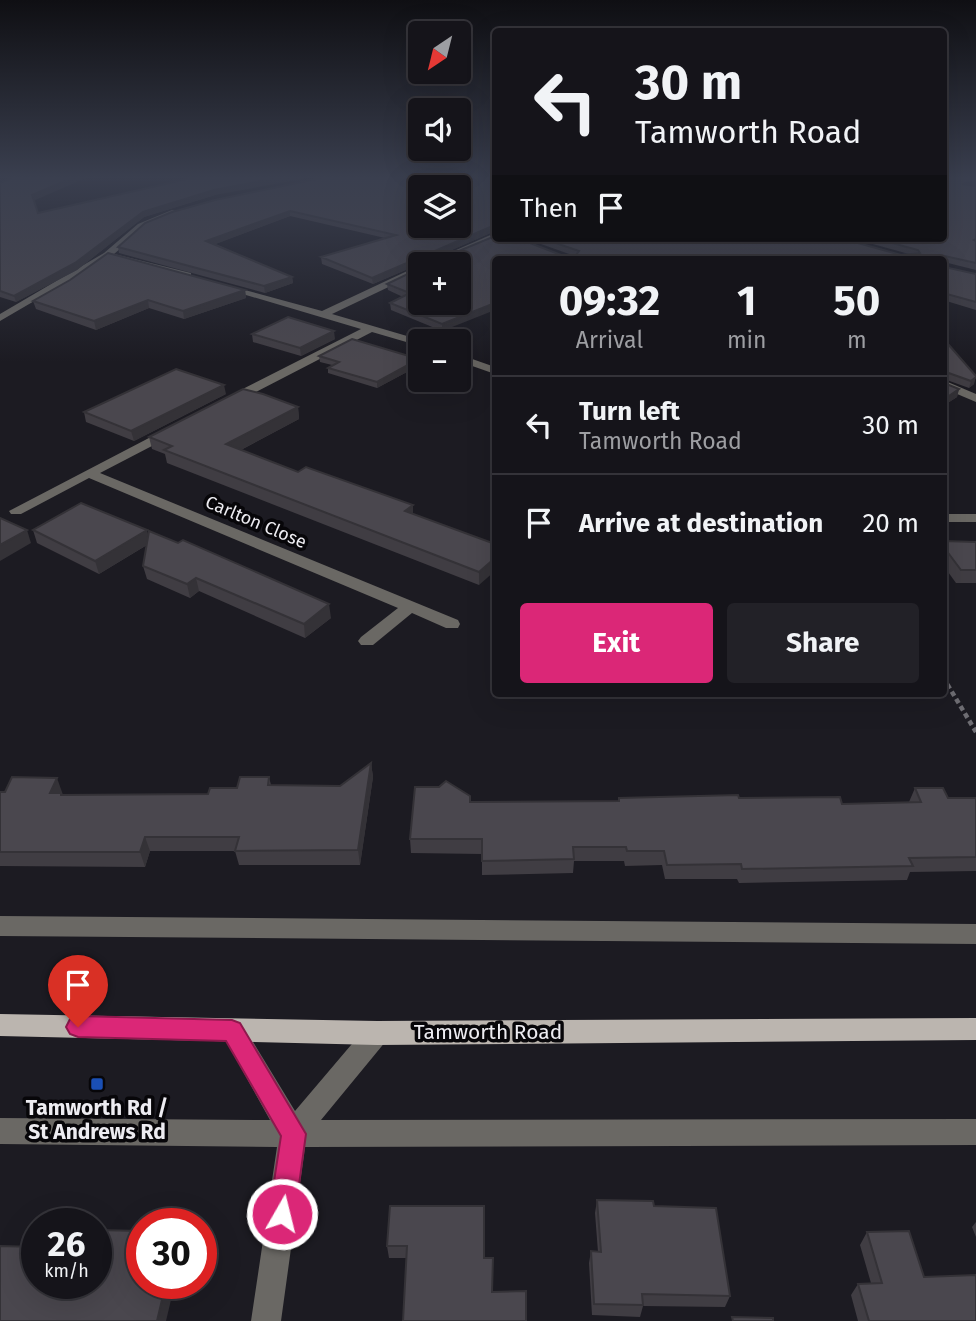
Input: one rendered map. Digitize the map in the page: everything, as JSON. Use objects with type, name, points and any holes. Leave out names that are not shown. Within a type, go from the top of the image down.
[{"type":"main road","name":"Tamworth Road","points":[[0,1025],[377,1033],[976,1029]]},
{"type":"street","points":[[0,318],[66,282],[107,256],[127,239]]},
{"type":"street","points":[[457,252],[489,239]]},
{"type":"street","points":[[107,256],[138,261],[408,339]]},
{"type":"street","points":[[324,314],[408,274]]},
{"type":"street","points":[[211,410],[372,328]]},
{"type":"street","points":[[471,362],[492,370]]},
{"type":"street","points":[[947,386],[976,398]]},
{"type":"street","points":[[16,511],[187,422]]},
{"type":"street","name":"Carlton Close","points":[[88,473],[452,624]]},
{"type":"street","points":[[947,518],[976,519]]},
{"type":"street","points":[[367,641],[409,607]]},
{"type":"street","points":[[0,926],[976,934]]},
{"type":"street","points":[[232,1030],[293,1134]]},
{"type":"street","points":[[266,1321],[293,1134],[377,1033]]},
{"type":"street","points":[[0,1131],[293,1134],[976,1132]]},
{"type":"path","points":[[947,684],[976,732]]},
{"type":"building","points":[[0,239],[107,239],[75,263],[14,296],[0,291]]},
{"type":"building","points":[[127,239],[213,239],[206,241],[292,277],[264,286],[118,247]]},
{"type":"building","points":[[384,239],[463,239],[432,252],[408,252],[408,262],[372,278],[321,257]]},
{"type":"building","points":[[492,239],[492,242],[527,242],[561,255],[576,255],[579,251],[553,242],[854,242],[901,255],[920,253],[918,250],[889,242],[947,242],[947,239],[976,239],[976,263],[947,256],[492,256],[492,304],[471,313],[471,252],[456,252]]},
{"type":"building","points":[[108,253],[245,290],[183,311],[148,300],[94,321],[33,301],[70,280]]},
{"type":"building","points":[[947,268],[976,274],[976,302],[947,294]]},
{"type":"building","points":[[408,274],[408,292],[387,284]]},
{"type":"building","points":[[408,294],[408,310],[390,303]]},
{"type":"building","points":[[420,315],[465,315],[442,324]]},
{"type":"building","points":[[288,317],[334,331],[300,348],[252,334]]},
{"type":"building","points":[[352,339],[408,356],[408,365],[377,382],[328,368],[339,362],[319,356]]},
{"type":"building","points":[[947,344],[976,376],[971,381],[947,372]]},
{"type":"building","points":[[176,369],[224,385],[131,431],[84,412]]},
{"type":"building","points":[[947,384],[959,389],[947,397]]},
{"type":"building","points":[[243,389],[263,394],[298,407],[226,444],[298,472],[306,467],[413,505],[405,511],[492,543],[492,561],[479,572],[164,450],[172,446],[149,437]]},
{"type":"building","points":[[81,503],[147,530],[95,561],[33,530]]},
{"type":"building","points":[[0,518],[27,530],[0,545]]},
{"type":"building","points":[[149,531],[178,543],[183,540],[329,604],[304,624],[196,578],[187,584],[143,566]]},
{"type":"building","points":[[947,541],[976,542],[976,570],[961,570],[947,551]]},
{"type":"building","points":[[371,763],[358,850],[235,851],[239,837],[145,837],[140,852],[0,852],[0,792],[5,792],[12,777],[57,778],[50,793],[61,795],[208,794],[210,788],[237,788],[240,777],[269,777],[268,785],[340,786]]},
{"type":"building","points":[[446,781],[470,796],[470,802],[619,801],[619,798],[738,795],[739,798],[840,797],[842,804],[921,802],[915,788],[943,788],[948,798],[976,798],[976,857],[909,858],[913,866],[742,869],[741,864],[667,865],[664,851],[627,851],[626,847],[573,847],[574,859],[482,861],[482,839],[410,839],[415,787],[439,787]]},
{"type":"building","points":[[597,1200],[653,1201],[654,1206],[716,1208],[730,1296],[642,1294],[643,1305],[594,1304],[591,1251],[601,1252]]},
{"type":"building","points":[[390,1206],[484,1206],[484,1258],[493,1258],[492,1292],[526,1291],[526,1321],[403,1321],[407,1246],[387,1246]]},
{"type":"building","points":[[112,1230],[126,1231],[126,1299],[162,1299],[157,1321],[0,1321],[0,1246],[21,1247],[21,1299],[112,1299]]},
{"type":"building","points":[[909,1231],[924,1277],[976,1275],[976,1321],[869,1321],[858,1284],[882,1283],[867,1232]]},
{"type":"building","points":[[732,1317],[773,1318],[773,1321],[733,1321]]},
{"type":"place","name":"Tamworth Rd / St Andrews Rd","points":[[97,1084]]},
{"type":"route","points":[[78,1027],[232,1030],[293,1134],[282,1214]]}]
